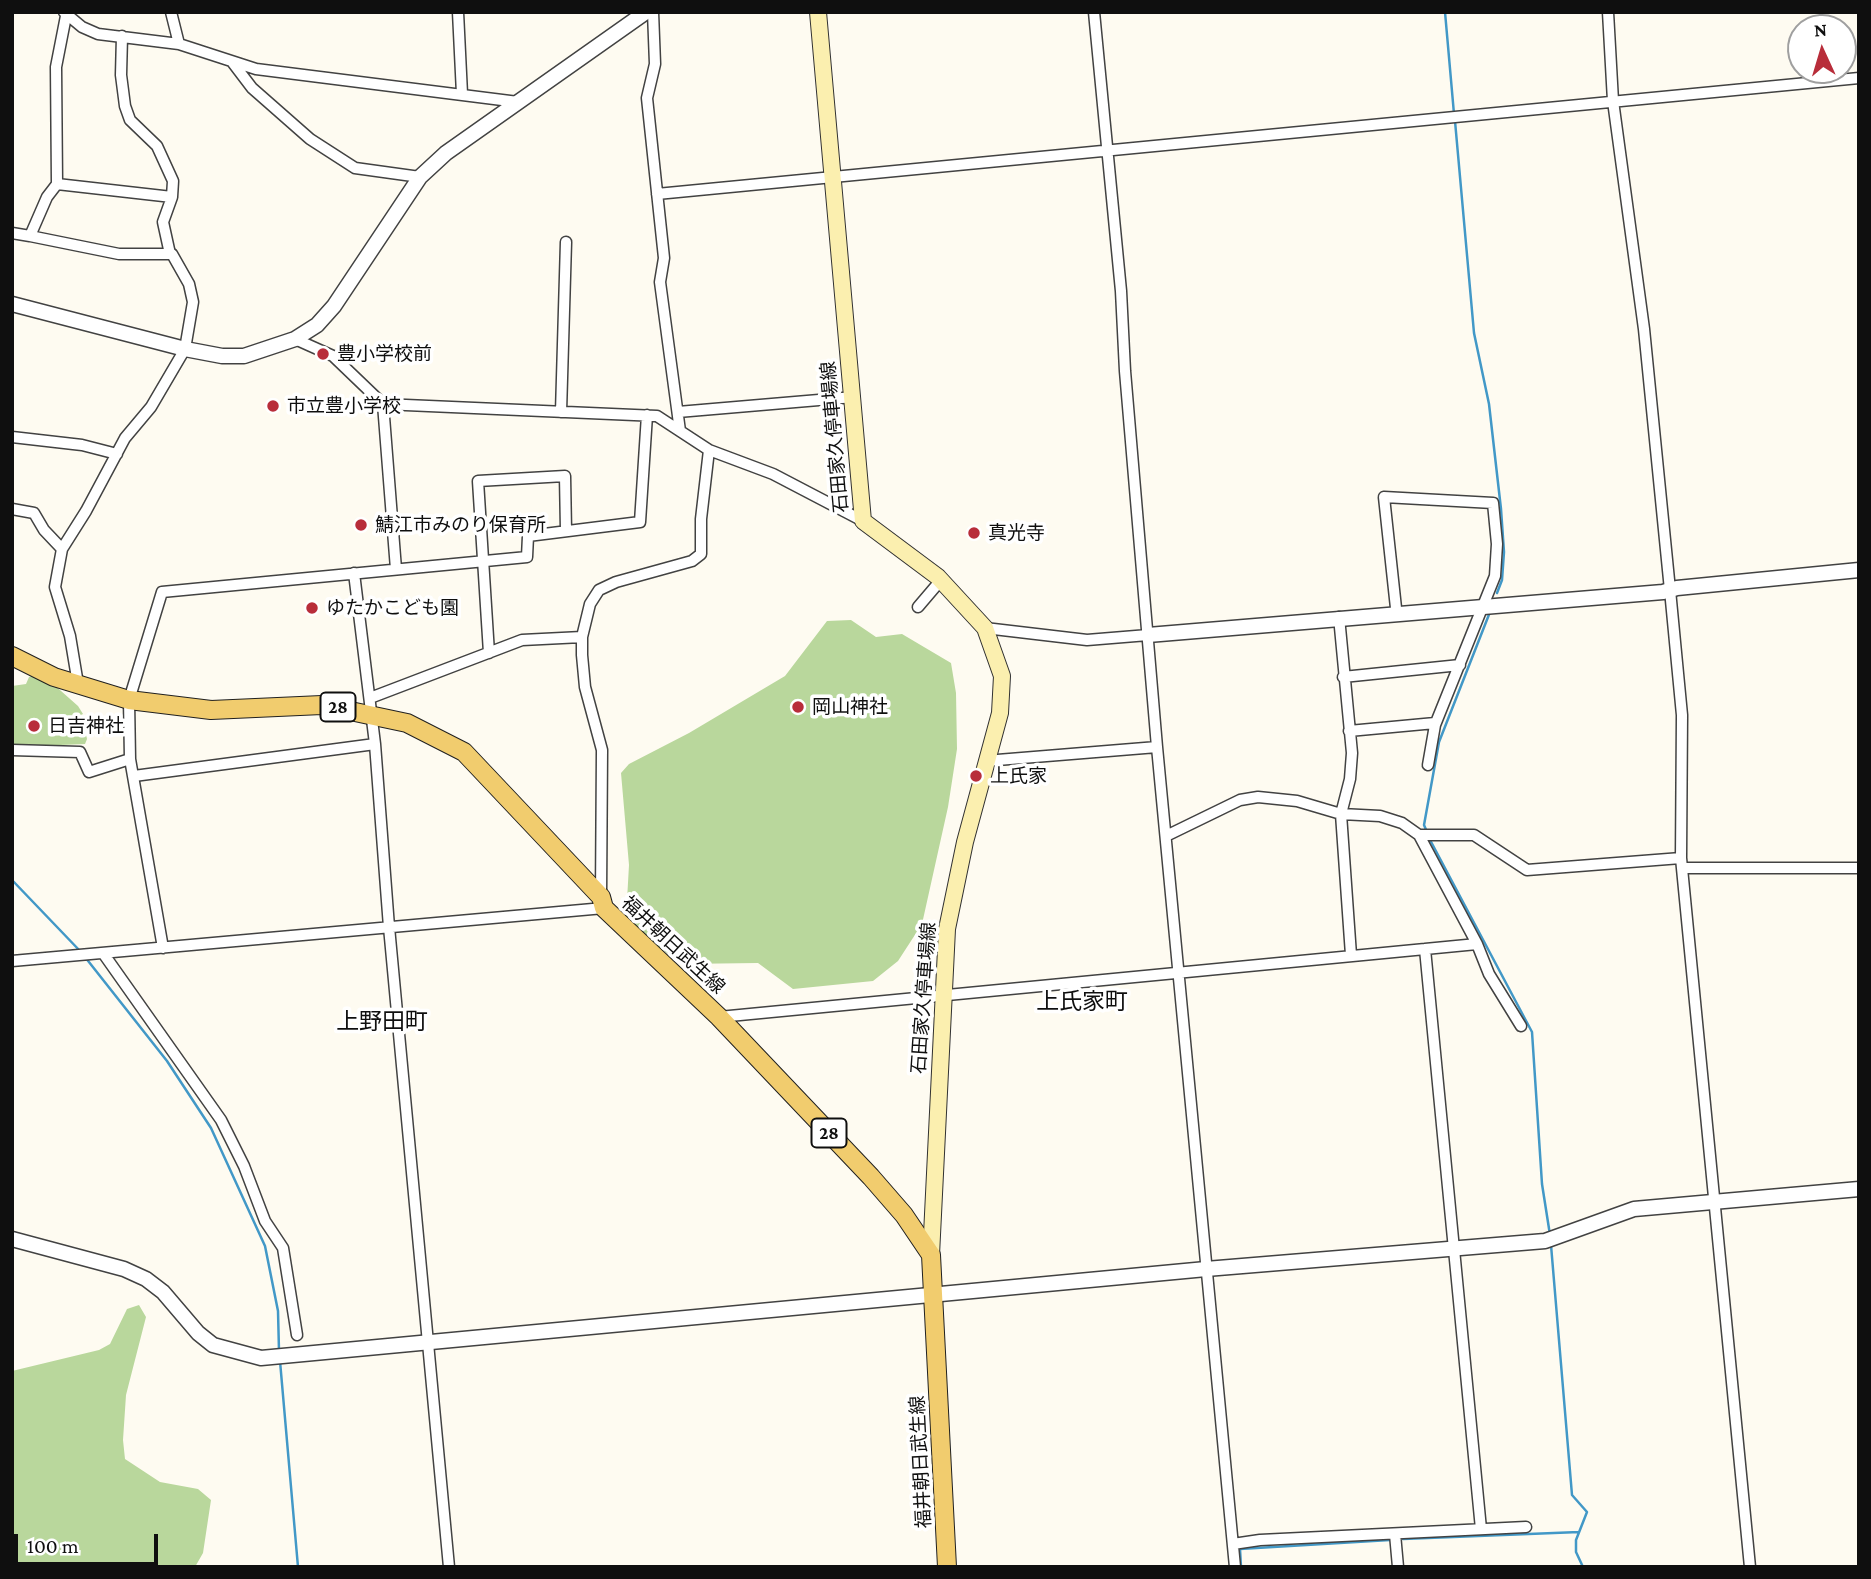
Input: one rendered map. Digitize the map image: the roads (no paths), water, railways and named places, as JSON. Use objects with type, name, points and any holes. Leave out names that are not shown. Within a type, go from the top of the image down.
[{"type":"main road","name":"石田家久停車場線","points":[[818,12],[863,521],[941,580],[985,628],[1002,676],[1000,713],[985,761],[947,929],[931,1255]]},
{"type":"main road","name":"福井朝日武生線","points":[[12,656],[54,677],[129,700],[211,710],[322,705],[371,706],[464,752],[602,902],[719,1017],[871,1177],[904,1215],[931,1255],[942,1565]]},
{"type":"street","points":[[171,12],[179,44]]},
{"type":"street","points":[[457,12],[462,94]]},
{"type":"street","points":[[12,304],[185,349],[244,356],[295,339],[317,324],[334,306],[420,177],[446,153],[646,12]]},
{"type":"street","points":[[653,12],[655,64],[647,98],[664,258],[660,282],[680,431]]},
{"type":"street","points":[[1094,12],[1157,747],[1235,1567]]},
{"type":"street","points":[[1608,12],[1612,102],[1644,329],[1682,715],[1682,863],[1750,1567]]},
{"type":"street","points":[[30,236],[47,197],[57,184],[56,67],[65,14],[98,34],[179,44],[256,69],[518,102]]},
{"type":"street","points":[[78,684],[70,636],[55,587],[62,549],[125,438],[151,407],[185,349],[193,302],[189,284],[170,254],[163,222],[172,197],[173,181],[157,146],[130,120],[125,106],[121,75],[122,36]]},
{"type":"street","points":[[231,61],[253,88],[281,114],[310,139],[355,168],[420,177]]},
{"type":"street","points":[[657,194],[833,174],[1859,78]]},
{"type":"street","points":[[57,184],[172,197]]},
{"type":"street","points":[[12,233],[119,254],[170,254]]},
{"type":"street","points":[[561,412],[566,242]]},
{"type":"street","points":[[295,339],[333,356],[383,404],[657,416],[709,450],[774,474],[863,521]]},
{"type":"street","points":[[678,412],[854,397]]},
{"type":"street","points":[[383,404],[396,569]]},
{"type":"street","points":[[163,948],[130,759],[129,700],[162,592],[527,557],[528,536],[640,522],[647,415]]},
{"type":"street","points":[[12,438],[82,445],[117,454]]},
{"type":"street","points":[[12,961],[389,927],[602,902],[602,750],[585,687],[582,636],[590,604],[599,590],[652,571],[692,561],[701,554],[701,519],[709,450]]},
{"type":"street","points":[[489,653],[481,561],[478,481],[565,476],[566,531]]},
{"type":"street","points":[[1396,608],[1384,497],[1493,503],[1497,544],[1495,576],[1435,723],[1428,765]]},
{"type":"street","points":[[12,509],[34,513],[44,530],[62,549]]},
{"type":"street","points":[[985,628],[1087,640],[1670,590],[1859,570]]},
{"type":"street","points":[[354,573],[375,744],[389,927],[449,1567]]},
{"type":"street","points":[[918,607],[941,580]]},
{"type":"street","points":[[1339,617],[1352,753],[1350,779],[1341,814],[1351,956]]},
{"type":"street","points":[[371,706],[522,640],[582,636]]},
{"type":"street","points":[[1343,677],[1460,664]]},
{"type":"street","points":[[1349,731],[1435,723]]},
{"type":"street","points":[[134,776],[375,744]]},
{"type":"street","points":[[985,761],[1157,747]]},
{"type":"street","points":[[12,750],[80,752],[89,772],[130,759]]},
{"type":"street","points":[[1166,836],[1240,800],[1258,797],[1297,801],[1341,814],[1380,816],[1424,834],[1474,835],[1527,870],[1682,863],[1859,868]]},
{"type":"street","points":[[1424,834],[1489,974],[1521,1026]]},
{"type":"street","points":[[719,1017],[1477,944]]},
{"type":"street","points":[[1425,949],[1481,1529]]},
{"type":"street","points":[[98,954],[221,1120],[244,1166],[265,1221],[283,1248],[297,1335]]},
{"type":"street","points":[[12,1239],[124,1269],[146,1279],[163,1292],[198,1333],[213,1345],[261,1358],[1206,1269],[1550,1240],[1634,1209],[1859,1189]]},
{"type":"street","points":[[1233,1544],[1526,1527]]},
{"type":"street","points":[[1395,1534],[1398,1567]]},
{"type":"waterway","points":[[1445,12],[1454,114]]},
{"type":"waterway","points":[[1455,121],[1474,333],[1489,404],[1501,509],[1504,552],[1502,580],[1497,593]]},
{"type":"waterway","points":[[1427,832],[1424,825],[1439,742],[1490,612]]},
{"type":"waterway","points":[[1429,838],[1532,1032],[1542,1184],[1550,1235]]},
{"type":"waterway","points":[[12,880],[81,952]]},
{"type":"waterway","points":[[85,957],[167,1061],[211,1128],[265,1246],[278,1311],[279,1351]]},
{"type":"waterway","points":[[1551,1245],[1572,1495],[1587,1512],[1576,1540],[1576,1552],[1583,1567]]},
{"type":"waterway","points":[[280,1361],[298,1567]]},
{"type":"waterway","points":[[1403,1539],[1579,1532]]},
{"type":"waterway","points":[[1241,1567],[1240,1549],[1390,1540]]},
{"type":"place","name":"豊小学校前","points":[[323,354]]},
{"type":"place","name":"市立豊小学校","points":[[273,406]]},
{"type":"place","name":"鯖江市みのり保育所","points":[[361,525]]},
{"type":"place","name":"真光寺","points":[[974,533]]},
{"type":"place","name":"ゆたかこども園","points":[[312,608]]},
{"type":"place","name":"岡山神社","points":[[798,707]]},
{"type":"place","name":"日吉神社","points":[[34,726]]},
{"type":"place","name":"上氏家","points":[[976,776]]},
{"type":"district","name":"上氏家町","points":[[1082,1002]]},
{"type":"district","name":"上野田町","points":[[382,1022]]}]
